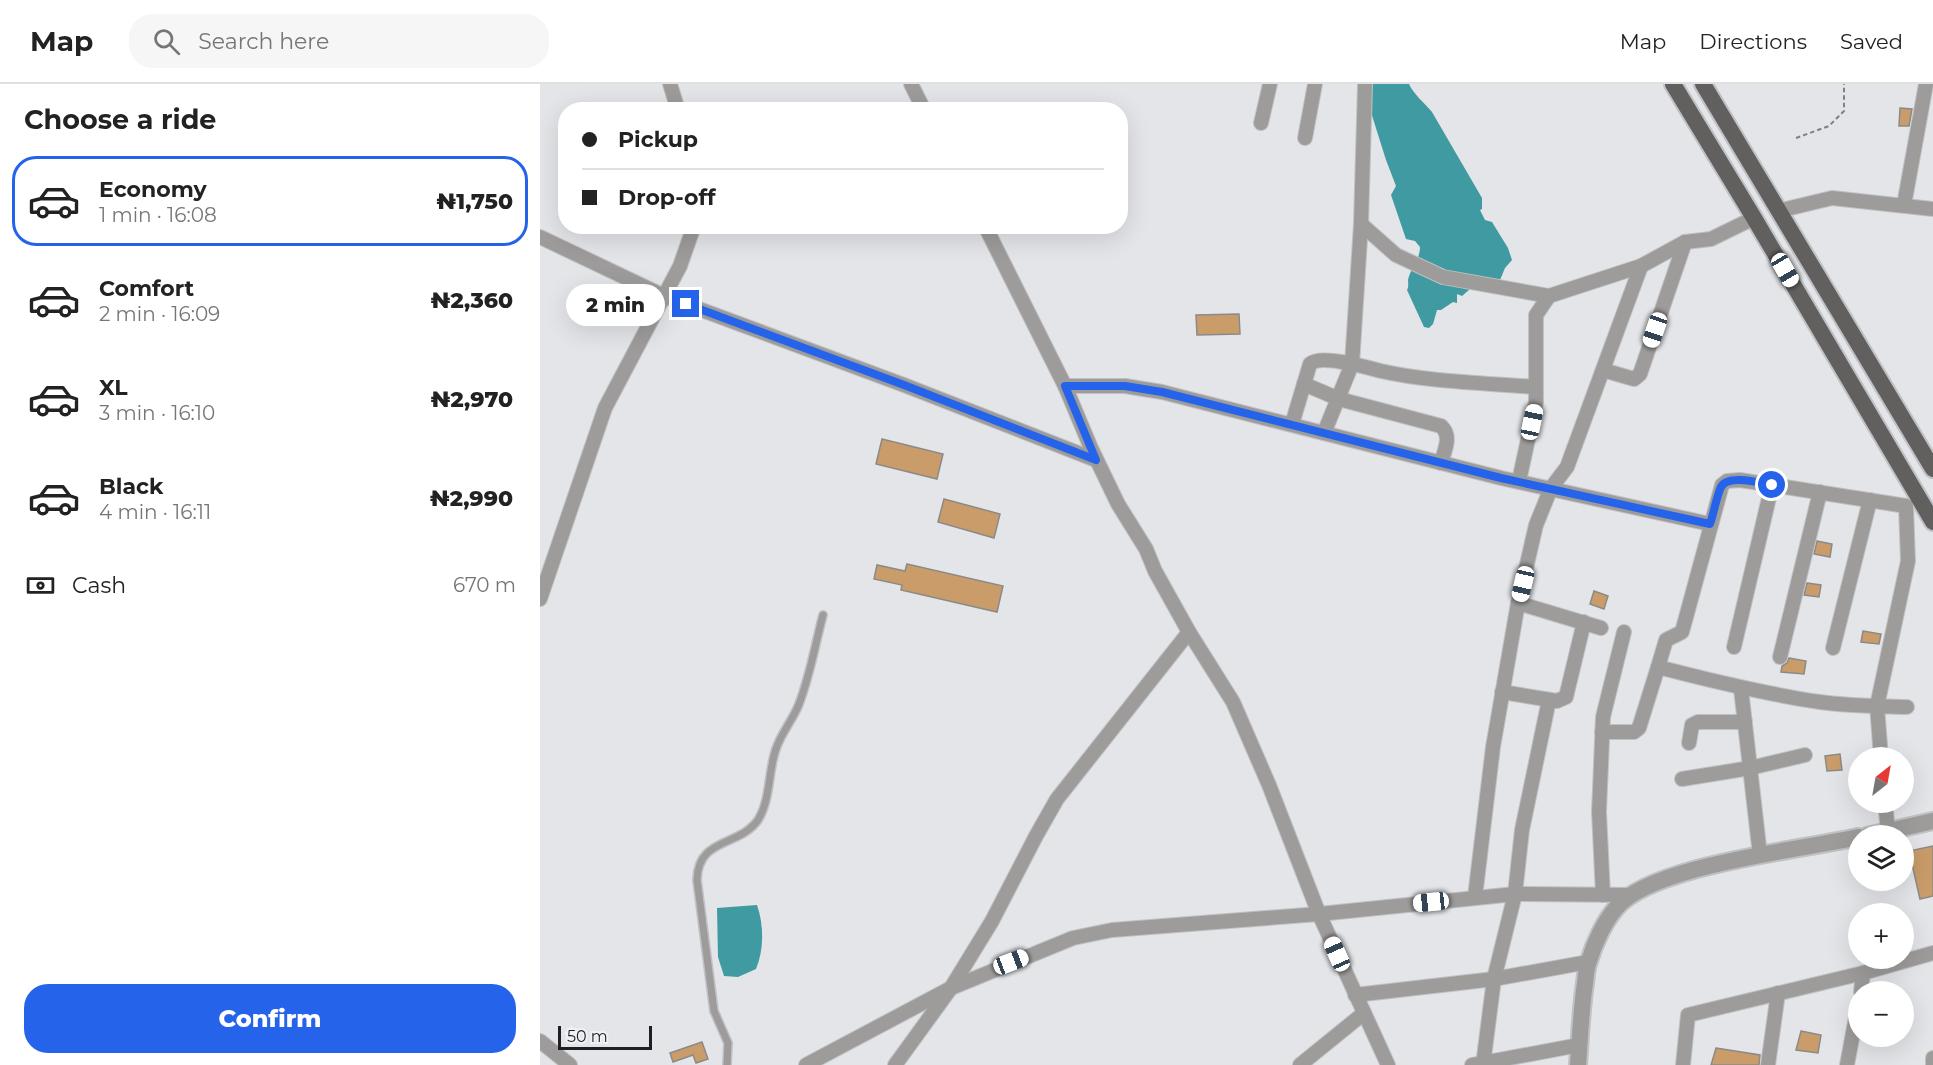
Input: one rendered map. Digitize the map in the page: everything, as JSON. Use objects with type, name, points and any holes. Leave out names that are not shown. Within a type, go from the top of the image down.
[{"type":"main road","points":[[1673,84],[1933,522]]},
{"type":"main road","points":[[1703,84],[1933,470]]},
{"type":"street","points":[[670,84],[676,102]]},
{"type":"street","points":[[910,84],[920,102]]},
{"type":"street","points":[[1261,123],[1270,84]]},
{"type":"street","points":[[1305,138],[1315,84]]},
{"type":"street","points":[[1324,433],[1352,364],[1361,224],[1365,84]]},
{"type":"street","points":[[1904,205],[1926,84]]},
{"type":"street","points":[[1778,211],[1832,198],[1933,208]]},
{"type":"street","points":[[1361,224],[1396,255],[1443,277],[1550,296],[1641,266],[1685,242],[1711,239],[1754,218]]},
{"type":"street","points":[[540,599],[604,408],[680,266],[691,234]]},
{"type":"street","points":[[989,234],[1065,386],[1096,460],[1189,632],[1233,702],[1269,785],[1319,914],[1389,1065]]},
{"type":"street","points":[[540,237],[664,296],[904,385],[1096,460]]},
{"type":"street","points":[[1603,370],[1634,379],[1640,374],[1685,242]]},
{"type":"street","points":[[1475,897],[1493,747],[1518,603],[1536,525],[1551,488],[1567,467],[1641,266]]},
{"type":"street","points":[[1519,481],[1536,402],[1536,315],[1550,296]]},
{"type":"street","points":[[1292,424],[1310,364],[1313,361],[1352,364],[1398,375],[1536,387]]},
{"type":"street","points":[[1304,384],[1339,399],[1441,426],[1447,431],[1448,436],[1441,463]]},
{"type":"street","points":[[1065,386],[1125,386],[1162,392],[1441,463],[1710,524]]},
{"type":"street","points":[[1602,732],[1634,732],[1639,728],[1666,640],[1682,632],[1722,485],[1727,481],[1740,480],[1906,506],[1908,561],[1876,706],[1880,747]]},
{"type":"street","points":[[1734,646],[1772,485]]},
{"type":"street","points":[[1780,657],[1820,492]]},
{"type":"street","points":[[1833,648],[1870,500]]},
{"type":"street","points":[[1518,603],[1601,628]]},
{"type":"street","points":[[1503,692],[1557,701],[1566,697],[1584,622]]},
{"type":"street","points":[[895,1065],[951,988],[992,921],[1057,799],[1189,632]]},
{"type":"street","points":[[1603,895],[1599,812],[1603,717],[1624,632]]},
{"type":"street","points":[[1658,667],[1741,689],[1822,703],[1907,707]]},
{"type":"street","points":[[1741,689],[1760,855]]},
{"type":"street","points":[[1549,700],[1522,830],[1515,894],[1494,979],[1479,1064],[1579,1045]]},
{"type":"street","points":[[1689,743],[1692,725],[1698,722],[1745,722]]},
{"type":"street","points":[[1682,778],[1750,768],[1805,755]]},
{"type":"street","points":[[1914,825],[1933,821]]},
{"type":"street","points":[[1578,1065],[1588,962],[1616,908],[1631,895],[1652,884],[1686,873],[1760,855],[1848,839]]},
{"type":"street","points":[[806,1065],[951,988],[1073,938],[1112,930],[1319,914],[1475,897],[1515,894],[1631,895]]},
{"type":"street","points":[[1683,1065],[1688,1014],[1863,973],[1933,953]]},
{"type":"street","points":[[1355,995],[1494,979],[1588,962]]},
{"type":"street","points":[[1862,981],[1863,973]]},
{"type":"street","points":[[1768,1065],[1778,993]]},
{"type":"street","points":[[1300,1065],[1364,1013]]},
{"type":"street","points":[[540,1041],[570,1065]]},
{"type":"street","points":[[1847,1065],[1850,1047]]},
{"type":"street","points":[[1933,1058],[1933,1065]]},
{"type":"lane","points":[[727,1065],[728,1043],[714,1011],[697,868],[701,858],[710,850],[751,827],[758,819],[768,791],[775,751],[799,705],[822,615]]},
{"type":"path","points":[[1796,138],[1829,126],[1844,111],[1844,84]]},
{"type":"water","points":[[1369,84],[1409,84],[1432,112],[1482,198],[1482,209],[1480,210],[1485,220],[1492,222],[1508,248],[1512,260],[1495,284],[1470,289],[1462,296],[1457,294],[1457,303],[1453,302],[1437,310],[1433,324],[1429,328],[1424,327],[1407,290],[1409,276],[1420,247],[1415,241],[1406,239],[1391,195],[1396,186],[1370,109]]},
{"type":"water","points":[[757,905],[762,937],[761,954],[756,969],[738,977],[724,976],[718,957],[717,908]]},
{"type":"building","points":[[1900,108],[1912,109],[1909,126],[1899,126]]},
{"type":"building","points":[[1239,314],[1240,334],[1197,335],[1196,315]]},
{"type":"building","points":[[882,439],[943,454],[937,479],[876,464]]},
{"type":"building","points":[[944,499],[1000,514],[994,538],[938,522]]},
{"type":"building","points":[[1817,541],[1832,544],[1830,557],[1814,554]]},
{"type":"building","points":[[907,564],[1003,586],[997,612],[901,590],[902,585],[874,579],[877,565],[905,571]]},
{"type":"building","points":[[1807,583],[1821,585],[1819,597],[1804,595]]},
{"type":"building","points":[[1594,591],[1608,596],[1604,609],[1590,604]]},
{"type":"building","points":[[1863,631],[1881,634],[1879,644],[1861,642]]},
{"type":"building","points":[[1789,658],[1806,661],[1804,674],[1781,672],[1782,666]]},
{"type":"building","points":[[1840,754],[1842,770],[1827,771],[1825,756]]},
{"type":"building","points":[[1933,846],[1933,896],[1920,899],[1914,873],[1914,850]]},
{"type":"building","points":[[1801,1031],[1821,1035],[1818,1053],[1796,1050]]},
{"type":"building","points":[[702,1042],[708,1059],[696,1063],[693,1055],[673,1062],[670,1053]]},
{"type":"building","points":[[1716,1048],[1760,1055],[1759,1065],[1711,1065]]},
{"type":"route","points":[[686,304],[904,385],[1096,460],[1065,386],[1125,386],[1162,392],[1501,478],[1710,524],[1722,485],[1727,481],[1740,480],[1772,485]]}]
